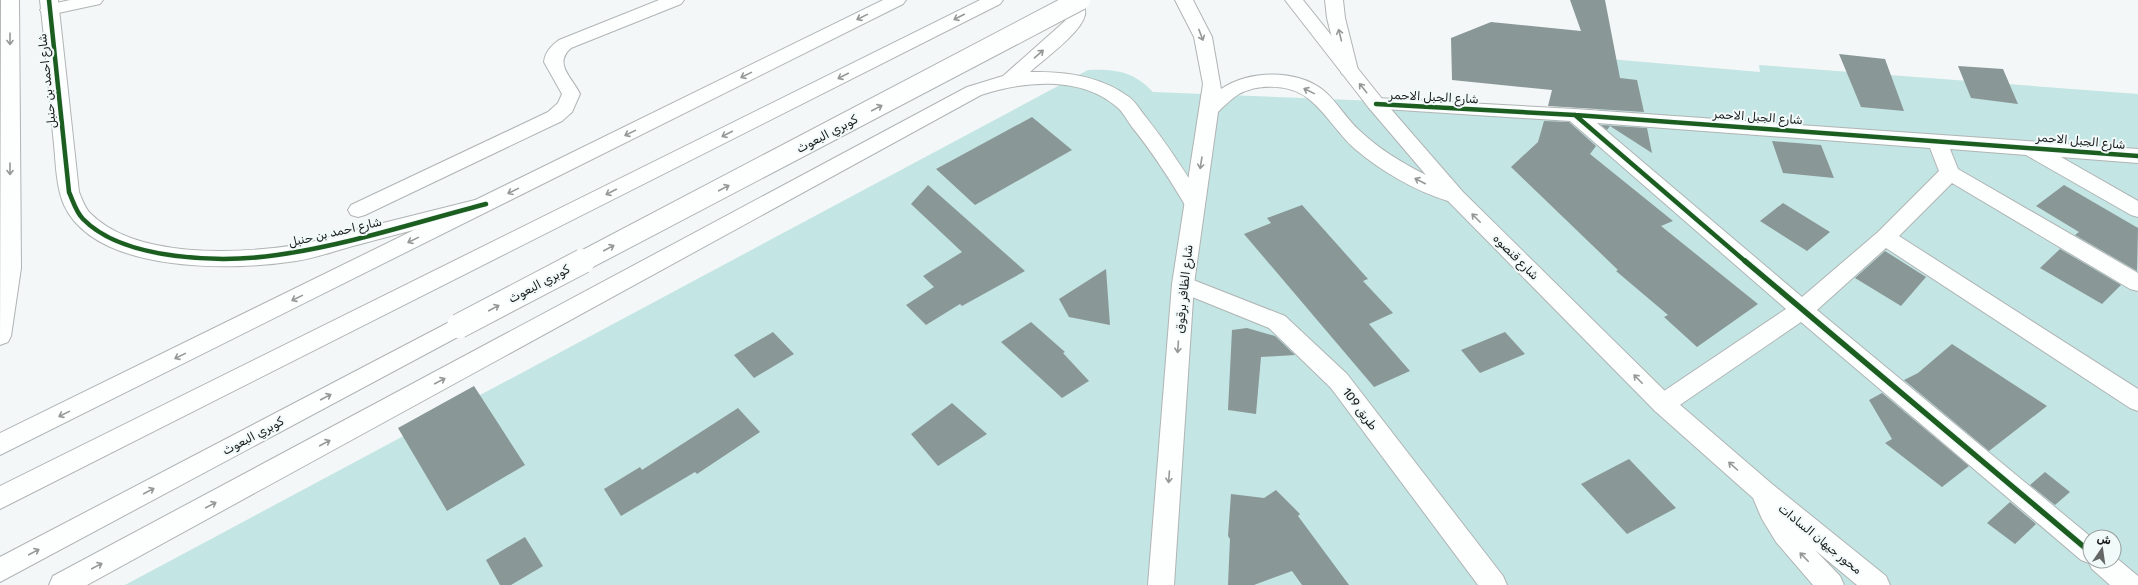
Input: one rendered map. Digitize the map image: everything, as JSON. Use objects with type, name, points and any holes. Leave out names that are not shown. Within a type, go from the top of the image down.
[{"type":"main road","points":[[0,336],[10,268],[10,0]]},
{"type":"main road","points":[[49,5],[94,0]]},
{"type":"main road","points":[[358,210],[546,122],[560,114],[568,104],[572,94],[553,64],[552,57],[557,50],[566,44],[675,0]]},
{"type":"main road","points":[[0,445],[897,0]]},
{"type":"main road","points":[[0,498],[994,0]]},
{"type":"main road","points":[[1010,80],[1071,26],[1076,18],[1077,10],[1072,0]]},
{"type":"main road","name":"كوبري البعوث","points":[[0,570],[1080,0]]},
{"type":"main road","name":"شارع الظافر برقوق","points":[[1162,585],[1183,284],[1212,84],[1209,60],[1203,37],[1184,0]]},
{"type":"main road","name":"شارع قنصوه","points":[[1294,0],[1376,104],[1456,197],[1663,404],[1763,492]]},
{"type":"main road","points":[[1334,0],[1336,18],[1349,70]]},
{"type":"main road","name":"شارع احمد بن حنبل","points":[[49,5],[69,192],[74,207],[83,220],[97,231],[114,240],[145,250],[179,256],[218,258],[297,253],[486,204]]},
{"type":"main road","points":[[62,585],[974,91],[1010,80],[1050,77],[1071,80],[1102,90],[1124,103],[1156,143],[1195,205]]},
{"type":"main road","points":[[1209,109],[1228,92],[1255,82],[1287,83],[1302,88],[1316,94],[1353,136],[1369,149],[1408,174],[1456,197]]},
{"type":"main road","name":"شارع الجبل الاحمر","points":[[1376,104],[1576,115],[1937,140],[2138,156]]},
{"type":"main road","points":[[1576,115],[1802,310],[2082,545]]},
{"type":"main road","points":[[1937,140],[1950,173],[2138,283]]},
{"type":"main road","points":[[2027,147],[2138,210]]},
{"type":"main road","points":[[1663,404],[1802,310],[1885,237],[1950,173]]},
{"type":"main road","points":[[1885,237],[2138,401]]},
{"type":"main road","name":"طريق 109","points":[[1183,284],[1277,322],[1339,382],[1494,585]]},
{"type":"main road","points":[[1763,492],[1777,524],[1794,546],[1831,585]]},
{"type":"main road","name":"محور جيهان السادات","points":[[1763,492],[1877,585]]},
{"type":"main road","points":[[2110,569],[2129,585]]},
{"type":"shaded area","points":[[1586,57],[1760,72],[1759,65],[2138,94],[2138,585],[125,585],[1088,70],[1107,70],[1123,73],[1146,85],[1153,92],[1452,104],[1598,113]]},
{"type":"building","points":[[1570,0],[1605,0],[1620,78],[1637,80],[1644,112],[1548,106],[1552,90],[1452,80],[1451,38],[1491,22],[1581,31]]},
{"type":"building","points":[[1839,54],[1885,59],[1904,111],[1861,107]]},
{"type":"building","points":[[1958,66],[2003,69],[2018,104],[1971,98]]},
{"type":"building","points":[[1032,117],[1072,150],[975,205],[936,169]]},
{"type":"building","points":[[1544,121],[1569,122],[1596,146],[1590,154],[1673,221],[1661,226],[1758,304],[1697,347],[1664,317],[1668,315],[1616,271],[1618,270],[1511,167],[1538,142]]},
{"type":"building","points":[[1601,125],[1647,128],[1652,153],[1610,126],[1607,130]]},
{"type":"building","points":[[1772,141],[1821,145],[1834,178],[1783,173]]},
{"type":"building","points":[[928,185],[1025,271],[962,306],[960,304],[926,325],[906,305],[934,287],[923,276],[962,252],[911,204]]},
{"type":"building","points":[[2064,185],[2138,228],[2137,271],[2075,235],[2079,232],[2036,206]]},
{"type":"building","points":[[1783,203],[1830,232],[1807,251],[1760,221]]},
{"type":"building","points":[[1302,205],[1368,279],[1363,281],[1393,313],[1369,324],[1410,371],[1374,387],[1244,234],[1271,223],[1267,218]]},
{"type":"building","points":[[2060,249],[2121,285],[2102,304],[2040,268]]},
{"type":"building","points":[[1885,251],[1926,277],[1901,306],[1855,278]]},
{"type":"building","points":[[1106,269],[1110,325],[1069,317],[1059,299]]},
{"type":"building","points":[[1031,322],[1065,352],[1063,353],[1089,381],[1062,398],[1001,342]]},
{"type":"building","points":[[1247,328],[1275,336],[1295,355],[1261,357],[1256,414],[1228,410],[1232,330]]},
{"type":"building","points":[[773,332],[794,354],[754,378],[734,355]]},
{"type":"building","points":[[1505,332],[1525,354],[1480,373],[1461,350]]},
{"type":"building","points":[[1952,344],[2047,406],[1989,451],[1904,380],[1918,373]]},
{"type":"building","points":[[474,386],[525,465],[447,511],[398,428]]},
{"type":"building","points":[[1882,393],[1969,466],[1942,487],[1885,443],[1892,439],[1869,400]]},
{"type":"building","points":[[952,403],[987,434],[938,466],[911,434]]},
{"type":"building","points":[[738,408],[760,432],[697,474],[695,472],[621,516],[604,489],[640,467],[642,470]]},
{"type":"building","points":[[1629,459],[1676,508],[1627,534],[1581,484]]},
{"type":"building","points":[[2045,472],[2070,492],[2055,505],[2030,485]]},
{"type":"building","points":[[1276,490],[1300,514],[1298,516],[1349,585],[1302,585],[1292,571],[1254,585],[1228,585],[1230,539],[1228,536],[1231,494],[1264,498]]},
{"type":"building","points":[[2010,502],[2036,524],[2015,544],[1987,523]]},
{"type":"building","points":[[525,537],[543,566],[511,585],[500,585],[486,560]]},
{"type":"cycle path","points":[[49,0],[69,192],[83,219],[100,234],[124,244],[153,252],[184,256],[217,258],[275,256],[322,247],[486,204]]},
{"type":"cycle path","points":[[1376,104],[1575,115],[2138,156]]},
{"type":"cycle path","points":[[1575,115],[1802,310],[2082,545]]}]
